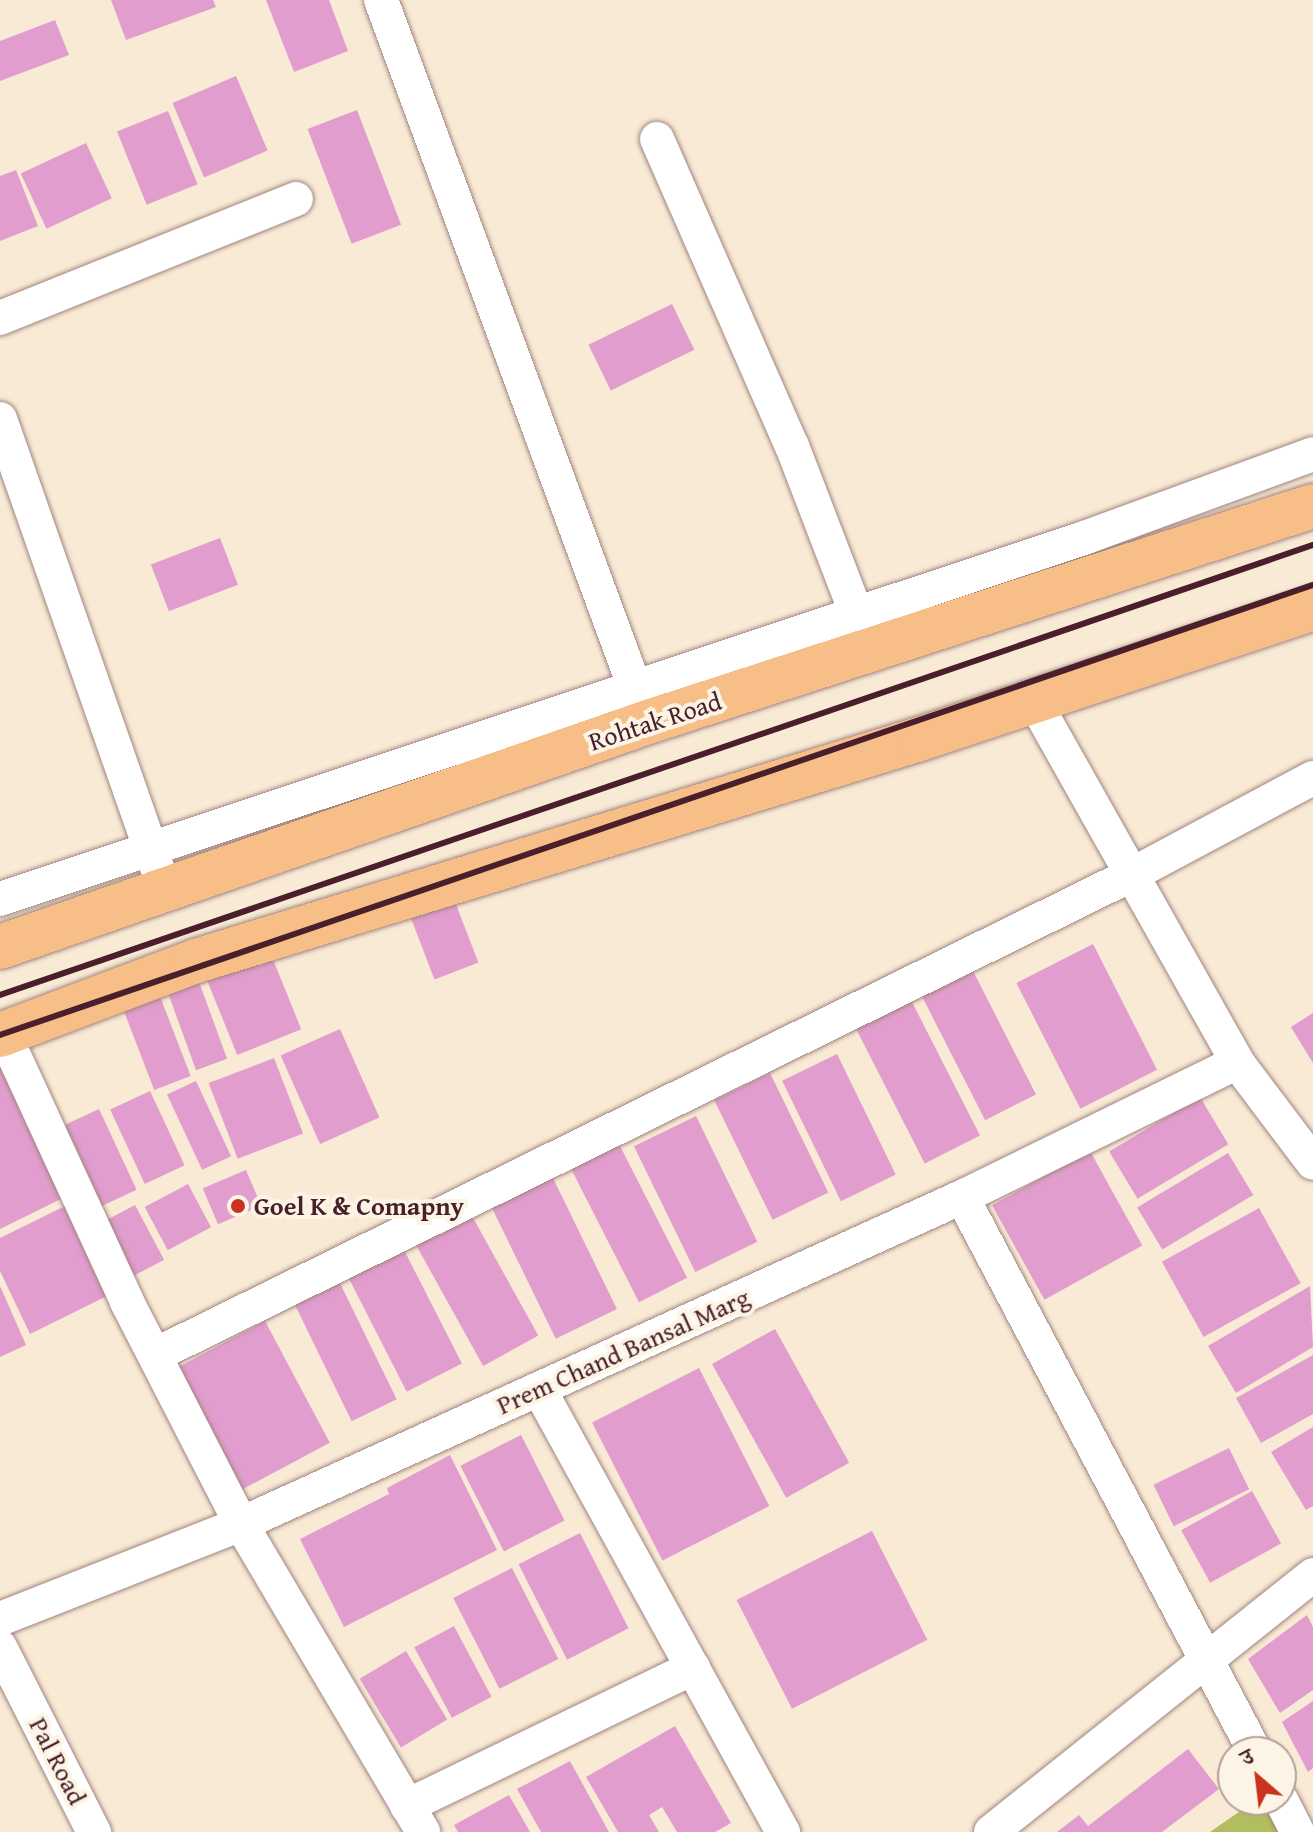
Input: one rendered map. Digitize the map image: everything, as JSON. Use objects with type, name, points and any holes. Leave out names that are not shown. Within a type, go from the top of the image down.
[{"type":"main road","name":"Rohtak Road","points":[[0,947],[165,889],[641,705],[1313,506]]},
{"type":"main road","points":[[2,1035],[196,961],[1034,701],[1313,608]]},
{"type":"street","points":[[381,0],[641,705]]},
{"type":"street","points":[[657,139],[792,446],[856,613]]},
{"type":"street","points":[[0,318],[296,199]]},
{"type":"street","points":[[0,419],[165,889]]},
{"type":"street","points":[[0,899],[149,848],[641,705],[856,613],[1084,538],[1313,454]]},
{"type":"street","points":[[1034,701],[1237,1062],[1313,1163]]},
{"type":"street","points":[[155,1355],[1131,875],[1313,778]]},
{"type":"street","points":[[2,1035],[155,1355],[241,1524],[415,1819],[693,1668]]},
{"type":"street","name":"Prem Chand Bansal Marg","points":[[0,1619],[241,1524],[962,1197],[1237,1062]]},
{"type":"street","points":[[962,1197],[1246,1736]]},
{"type":"street","points":[[539,1389],[783,1832]]},
{"type":"street","points":[[999,1829],[1313,1575]]},
{"type":"street","name":"Pal Road","points":[[0,1647],[94,1832]]},
{"type":"green space","points":[[1233,1816],[1289,1816],[1297,1832],[1210,1832]]},
{"type":"building","points":[[111,0],[213,0],[216,7],[126,40]]},
{"type":"building","points":[[266,0],[329,0],[348,51],[294,72]]},
{"type":"building","points":[[55,20],[69,55],[0,81],[0,41]]},
{"type":"building","points":[[236,76],[268,151],[204,178],[172,103]]},
{"type":"building","points":[[357,110],[401,225],[352,244],[308,129]]},
{"type":"building","points":[[168,111],[198,184],[147,205],[117,132]]},
{"type":"building","points":[[86,143],[112,198],[47,229],[21,173]]},
{"type":"building","points":[[16,170],[38,226],[0,241],[0,176]]},
{"type":"building","points":[[672,304],[694,350],[611,391],[588,345]]},
{"type":"building","points":[[220,538],[238,585],[169,611],[151,565]]},
{"type":"building","points":[[449,886],[478,963],[435,979],[405,903]]},
{"type":"building","points":[[266,942],[301,1029],[237,1055],[202,968]]},
{"type":"building","points":[[1093,944],[1157,1070],[1080,1109],[1016,983]]},
{"type":"building","points":[[971,967],[1036,1094],[985,1120],[920,993]]},
{"type":"building","points":[[198,979],[227,1059],[196,1070],[167,990]]},
{"type":"building","points":[[158,991],[191,1076],[154,1090],[122,1005]]},
{"type":"building","points":[[911,1000],[980,1135],[925,1164],[856,1028]]},
{"type":"building","points":[[1313,1013],[1313,1063],[1291,1027]]},
{"type":"building","points":[[340,1029],[379,1118],[320,1144],[281,1055]]},
{"type":"building","points":[[0,1053],[69,1195],[0,1229]]},
{"type":"building","points":[[837,1054],[896,1174],[841,1201],[782,1081]]},
{"type":"building","points":[[274,1058],[303,1134],[238,1159],[209,1083]]},
{"type":"building","points":[[770,1073],[828,1193],[773,1220],[714,1100]]},
{"type":"building","points":[[196,1081],[231,1156],[202,1170],[167,1095]]},
{"type":"building","points":[[150,1091],[185,1165],[145,1184],[110,1110]]},
{"type":"building","points":[[1200,1097],[1228,1144],[1137,1199],[1109,1152]]},
{"type":"building","points":[[99,1109],[137,1190],[96,1209],[58,1128]]},
{"type":"building","points":[[696,1116],[757,1242],[695,1272],[634,1146]]},
{"type":"building","points":[[619,1144],[687,1278],[639,1302],[571,1169]]},
{"type":"building","points":[[1090,1151],[1142,1245],[1044,1300],[992,1205]]},
{"type":"building","points":[[1228,1153],[1253,1195],[1162,1250],[1137,1208]]},
{"type":"building","points":[[246,1170],[261,1206],[218,1224],[203,1188]]},
{"type":"building","points":[[552,1176],[617,1309],[556,1339],[491,1206]]},
{"type":"building","points":[[188,1184],[211,1227],[168,1250],[145,1207]]},
{"type":"building","points":[[135,1205],[164,1260],[130,1278],[101,1223]]},
{"type":"building","points":[[65,1206],[109,1295],[30,1334],[0,1271],[0,1238]]},
{"type":"building","points":[[467,1207],[538,1336],[483,1366],[412,1238]]},
{"type":"building","points":[[1259,1208],[1301,1283],[1204,1337],[1162,1262]]},
{"type":"building","points":[[402,1246],[462,1364],[407,1392],[347,1274]]},
{"type":"building","points":[[337,1277],[397,1399],[352,1421],[292,1299]]},
{"type":"building","points":[[0,1286],[26,1345],[0,1357]]},
{"type":"building","points":[[1310,1286],[1313,1347],[1236,1393],[1208,1346]]},
{"type":"building","points":[[265,1321],[330,1443],[241,1490],[177,1368]]},
{"type":"building","points":[[775,1329],[849,1463],[786,1498],[712,1364]]},
{"type":"building","points":[[1313,1355],[1313,1414],[1261,1443],[1236,1398]]},
{"type":"building","points":[[699,1368],[769,1506],[662,1561],[592,1422]]},
{"type":"building","points":[[1313,1427],[1313,1506],[1306,1510],[1271,1452]]},
{"type":"building","points":[[521,1435],[565,1521],[504,1551],[460,1466]]},
{"type":"building","points":[[1229,1448],[1249,1489],[1174,1526],[1154,1485]]},
{"type":"building","points":[[450,1455],[497,1550],[344,1627],[300,1539],[389,1494],[387,1488]]},
{"type":"building","points":[[1252,1491],[1281,1543],[1210,1583],[1181,1530]]},
{"type":"building","points":[[872,1531],[927,1640],[792,1709],[737,1600]]},
{"type":"building","points":[[580,1533],[629,1628],[567,1660],[519,1564]]},
{"type":"building","points":[[512,1568],[558,1659],[500,1689],[453,1598]]},
{"type":"building","points":[[1307,1615],[1313,1627],[1313,1690],[1280,1713],[1248,1659]]},
{"type":"building","points":[[454,1626],[492,1697],[452,1718],[414,1647]]},
{"type":"building","points":[[406,1651],[447,1720],[401,1747],[360,1679]]},
{"type":"building","points":[[1313,1701],[1313,1768],[1308,1772],[1297,1751],[1297,1736],[1289,1736],[1282,1722]]},
{"type":"building","points":[[675,1726],[731,1823],[715,1832],[677,1832],[662,1807],[649,1815],[659,1832],[618,1832],[586,1777]]},
{"type":"building","points":[[1188,1749],[1217,1786],[1217,1791],[1162,1832],[1057,1832],[1079,1815],[1088,1826]]},
{"type":"building","points":[[570,1761],[609,1832],[541,1832],[517,1789]]},
{"type":"building","points":[[509,1795],[530,1832],[458,1832],[454,1825]]},
{"type":"railway","points":[[0,995],[1313,545]]},
{"type":"railway","points":[[0,1035],[1313,585]]},
{"type":"place","name":"Goel K & Comapny","points":[[238,1206]]}]
